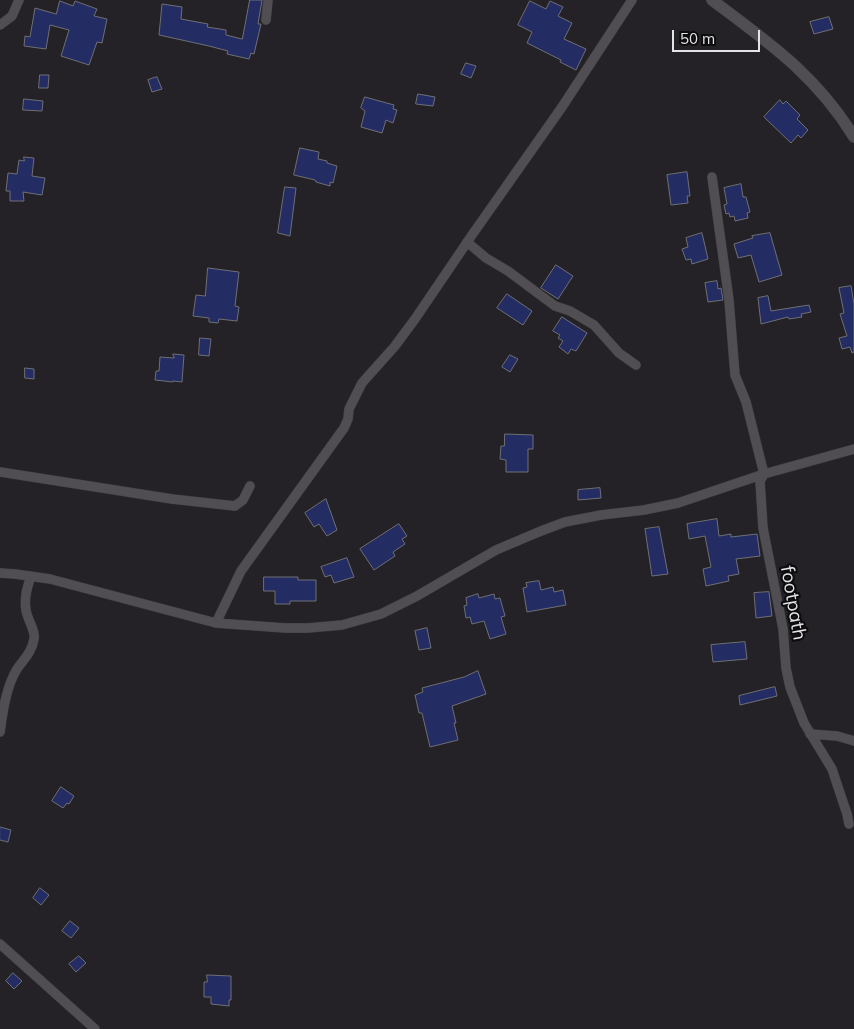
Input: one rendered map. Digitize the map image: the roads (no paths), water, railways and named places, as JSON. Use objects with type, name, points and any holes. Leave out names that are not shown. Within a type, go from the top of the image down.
[{"type":"street","points":[[0,25],[12,16],[18,0]]},
{"type":"street","points":[[266,20],[268,0]]},
{"type":"street","points":[[216,623],[241,571],[344,428],[348,419],[349,409],[362,383],[395,346],[562,107],[632,0]]},
{"type":"street","points":[[712,0],[775,48],[809,77],[824,94],[854,137]]},
{"type":"street","points":[[712,177],[729,300],[735,375],[746,402],[764,474]]},
{"type":"street","points":[[467,242],[486,258],[555,306],[570,310],[594,325],[619,352],[636,365]]},
{"type":"street","points":[[0,573],[50,580],[216,623],[284,628],[342,625],[381,614],[417,596],[496,550],[565,522],[678,503],[764,474],[854,449]]},
{"type":"street","points":[[0,472],[172,499],[235,506],[243,500],[250,486]]},
{"type":"street","name":"footpath","points":[[764,474],[760,481],[761,510],[790,687],[804,723],[832,769],[847,814],[848,824]]},
{"type":"street","points":[[0,732],[2,715],[13,679],[17,669],[32,650],[35,636],[26,611],[25,600],[31,576]]},
{"type":"street","points":[[810,734],[837,736],[854,741]]},
{"type":"street","points":[[0,944],[96,1029]]}]
